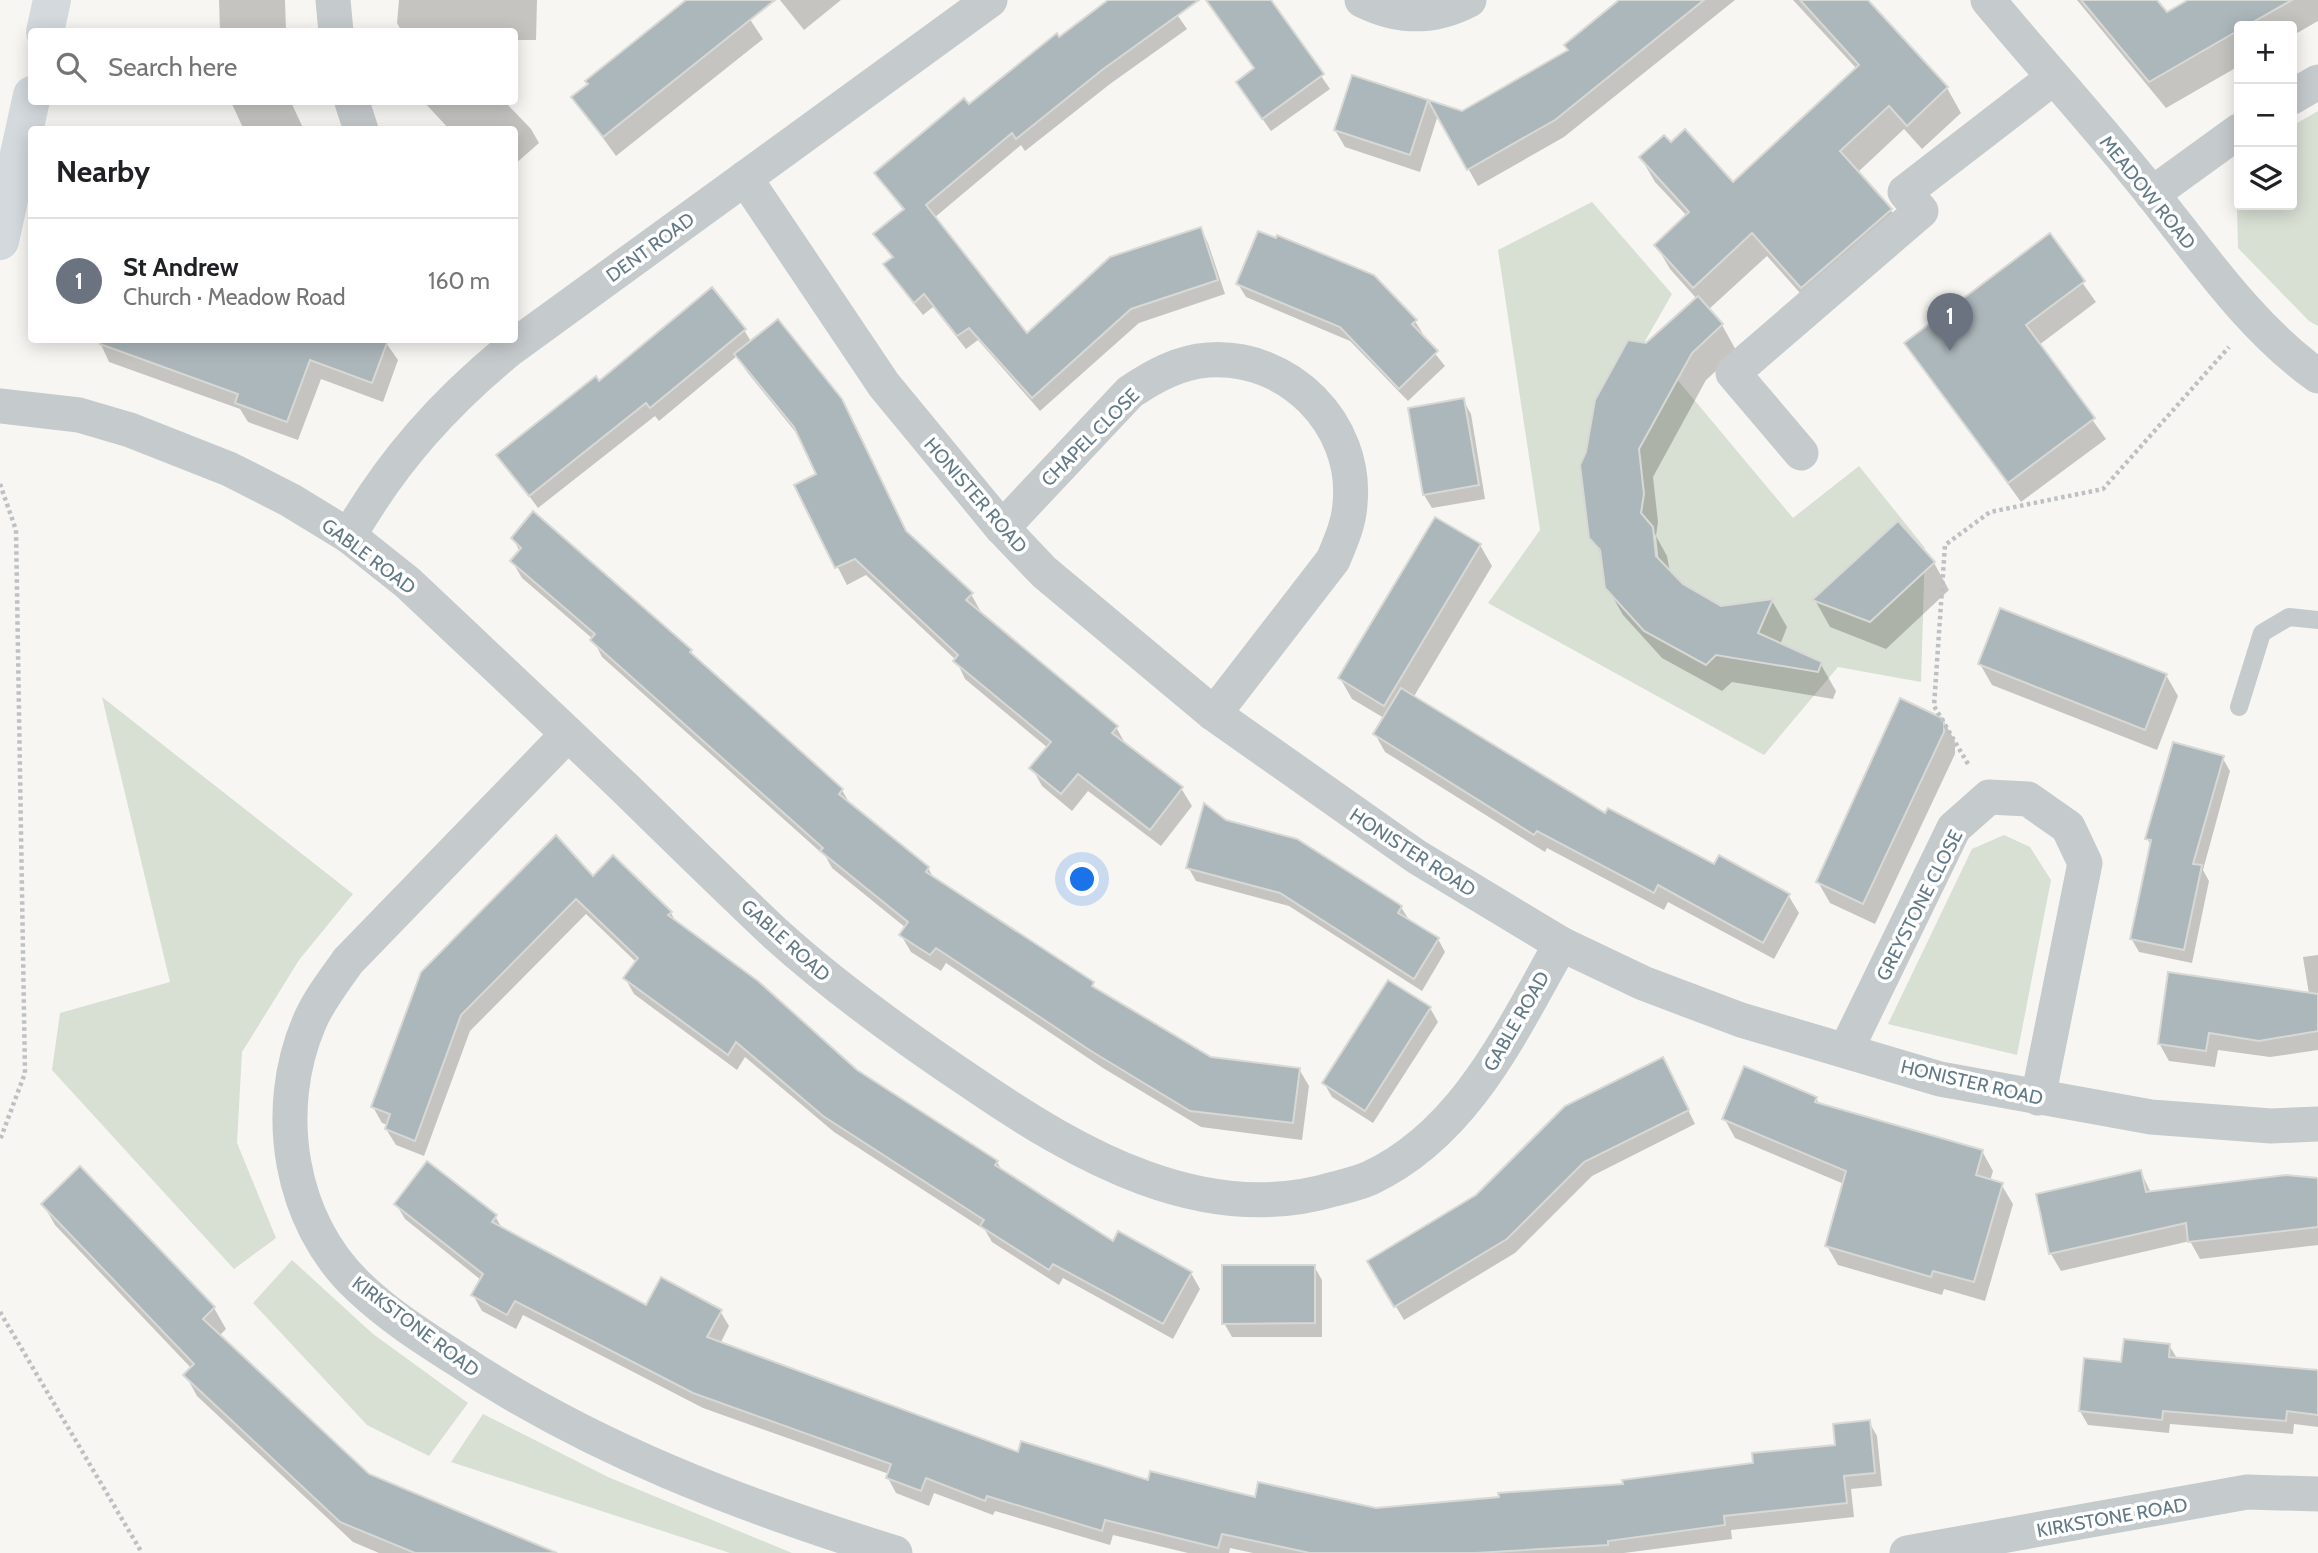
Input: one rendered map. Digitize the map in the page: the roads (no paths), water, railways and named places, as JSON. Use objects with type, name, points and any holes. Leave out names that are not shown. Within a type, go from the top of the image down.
[{"type":"street","points":[[46,28],[52,0]]},
{"type":"street","points":[[333,0],[336,28]]},
{"type":"street","name":"DENT ROAD","points":[[518,336],[746,178],[990,0]]},
{"type":"street","points":[[1362,0],[1381,9],[1420,16],[1469,0]]},
{"type":"street","name":"MEADOW ROAD","points":[[1988,0],[2152,194],[2206,264],[2255,318],[2318,376]]},
{"type":"street","points":[[1801,453],[1733,373],[1921,211],[1905,192],[2053,78]]},
{"type":"street","points":[[2297,94],[2318,82]]},
{"type":"street","points":[[0,241],[30,105]]},
{"type":"street","points":[[353,105],[361,126]]},
{"type":"street","points":[[2152,194],[2234,135]]},
{"type":"street","name":"HONISTER ROAD","points":[[746,178],[884,385],[1002,528],[1044,572],[1095,618],[1214,714],[1418,857],[1561,944],[1643,983],[1741,1020],[1940,1079],[2151,1117],[2271,1126],[2318,1125]]},
{"type":"street","name":"DENT ROAD","points":[[349,536],[372,497],[425,426],[506,344]]},
{"type":"street","name":"CHAPEL CLOSE","points":[[1002,528],[1130,392],[1171,369],[1208,360],[1236,360],[1272,371],[1311,397],[1330,420],[1343,446],[1350,474],[1350,504],[1345,532],[1333,559],[1214,714]]},
{"type":"street","name":"GABLE ROAD","points":[[0,406],[79,415],[180,448],[290,500],[349,536],[408,583],[779,936],[859,1003],[1013,1111],[1090,1156],[1144,1178],[1200,1194],[1262,1201],[1312,1196],[1370,1178],[1414,1150],[1456,1111],[1490,1070],[1561,944]]},
{"type":"street","name":"KIRKSTONE ROAD","points":[[568,734],[348,961],[327,990],[305,1034],[290,1092],[289,1128],[302,1198],[317,1231],[336,1261],[359,1287],[429,1340],[501,1389],[606,1445],[678,1478],[793,1521],[895,1553]]},
{"type":"street","name":"GREYSTONE CLOSE","points":[[1846,1051],[1954,828],[1989,797],[2028,799],[2068,827],[2085,863],[2038,1098]]},
{"type":"street","name":"KIRKSTONE ROAD","points":[[1906,1553],[2247,1492],[2318,1493]]},
{"type":"lane","points":[[2239,707],[2262,633],[2289,617],[2318,620]]},
{"type":"place","name":"St Andrew","points":[[1950,351]]}]
